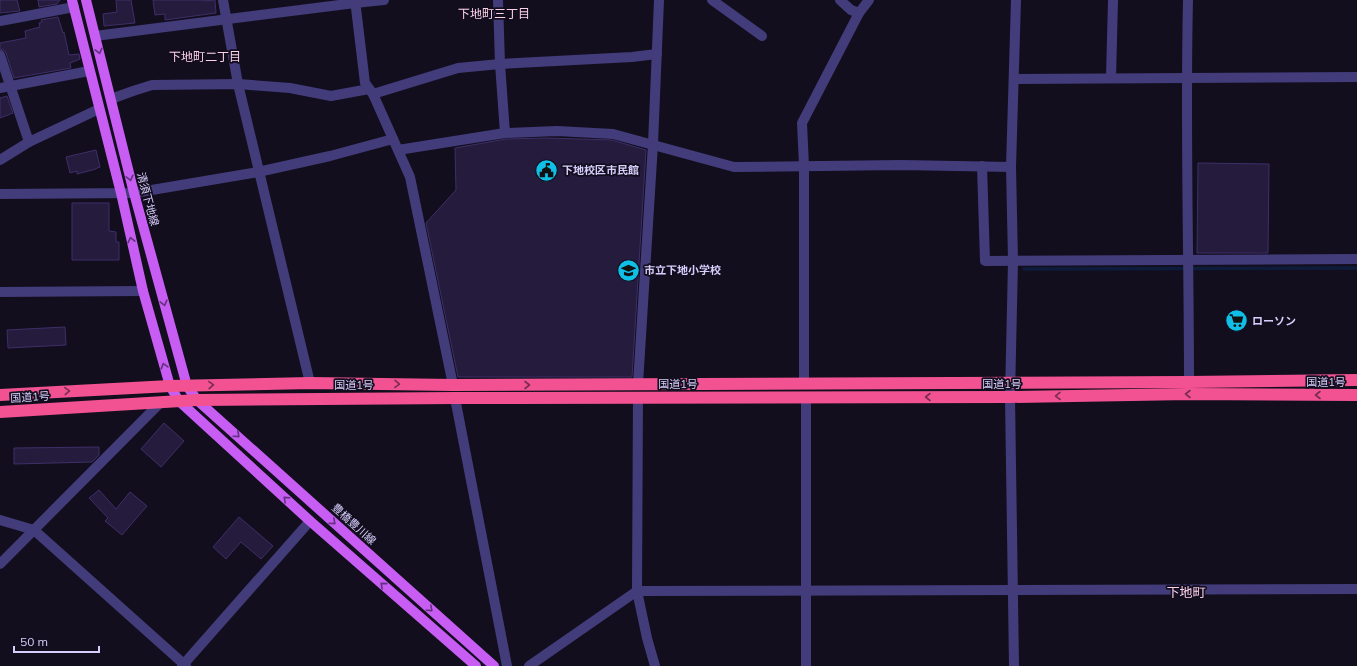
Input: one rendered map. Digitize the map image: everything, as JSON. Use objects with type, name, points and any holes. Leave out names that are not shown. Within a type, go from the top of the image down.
[{"type":"highway","name":"国道1号","points":[[0,395],[170,386],[310,382],[453,385],[1357,380]]},
{"type":"highway","name":"国道1号","points":[[0,412],[197,400],[638,397],[1010,397],[1188,394],[1357,395]]},
{"type":"main road","name":"清須下地線","points":[[86,0],[134,193],[187,386],[197,400]]},
{"type":"main road","points":[[73,4],[121,193],[143,291],[170,386],[179,401],[310,521],[476,666]]},
{"type":"main road","name":"豊橋豊川線","points":[[197,400],[494,666]]},
{"type":"street","points":[[223,0],[238,84],[258,172],[310,382]]},
{"type":"street","points":[[95,36],[355,1],[384,0]]},
{"type":"street","points":[[498,0],[500,64],[505,133]]},
{"type":"street","points":[[638,384],[653,144],[659,0]]},
{"type":"street","points":[[712,0],[762,36]]},
{"type":"street","points":[[840,0],[851,10],[859,13]]},
{"type":"street","points":[[804,384],[804,166],[802,123],[859,13],[869,0]]},
{"type":"street","points":[[1014,666],[1010,397],[1014,260],[1011,167],[1016,0]]},
{"type":"street","points":[[1111,78],[1113,0]]},
{"type":"street","points":[[1188,0],[1187,78],[1189,382]]},
{"type":"street","points":[[355,1],[365,83],[371,92],[410,176],[453,385]]},
{"type":"street","points":[[0,21],[73,4]]},
{"type":"street","points":[[111,99],[133,90],[152,85],[238,84],[290,88],[331,96],[371,92],[458,68],[500,64],[632,57],[657,54]]},
{"type":"street","points":[[0,55],[29,142]]},
{"type":"street","points":[[0,88],[89,71]]},
{"type":"street","points":[[1014,79],[1357,77]]},
{"type":"street","points":[[0,160],[29,142],[99,109]]},
{"type":"street","points":[[398,150],[505,133],[557,132],[613,134],[734,167],[901,164],[1011,167]]},
{"type":"street","points":[[0,194],[134,193],[258,172],[330,156],[392,139]]},
{"type":"street","points":[[982,166],[985,261],[1357,259]]},
{"type":"street","points":[[0,292],[143,291]]},
{"type":"street","points":[[638,397],[637,591],[647,638],[655,666]]},
{"type":"street","points":[[806,397],[806,666]]},
{"type":"street","points":[[455,398],[507,666]]},
{"type":"street","points":[[0,564],[161,402]]},
{"type":"street","points":[[0,520],[34,530],[184,665],[310,521]]},
{"type":"street","points":[[529,666],[637,591],[1357,589]]},
{"type":"building","points":[[0,0],[17,0],[20,11],[0,13]]},
{"type":"building","points":[[38,0],[60,0],[57,4],[39,7]]},
{"type":"building","points":[[116,0],[131,0],[135,23],[104,26],[103,14],[117,12]]},
{"type":"building","points":[[153,0],[215,0],[216,13],[165,20],[165,14],[155,15]]},
{"type":"building","points":[[58,17],[63,33],[64,32],[69,55],[79,54],[80,59],[70,63],[71,68],[14,78],[6,53],[4,50],[0,49],[0,43],[26,38],[25,31],[40,27],[39,23],[42,22],[41,20]]},
{"type":"building","points":[[7,96],[13,113],[0,118],[0,98]]},
{"type":"building","points":[[547,138],[612,140],[646,150],[632,377],[458,377],[426,223],[456,190],[455,148],[506,139]]},
{"type":"building","points":[[96,150],[100,167],[77,174],[77,171],[70,173],[66,157]]},
{"type":"building","points":[[1198,163],[1269,164],[1268,253],[1197,253]]},
{"type":"building","points":[[72,203],[109,203],[109,231],[116,232],[116,242],[119,242],[119,260],[72,260]]},
{"type":"building","points":[[65,327],[66,345],[8,348],[7,330]]},
{"type":"building","points":[[164,423],[184,441],[161,467],[141,449]]},
{"type":"building","points":[[99,447],[99,455],[92,462],[14,464],[14,448]]},
{"type":"building","points":[[99,490],[116,509],[130,492],[147,506],[122,535],[105,521],[108,518],[89,498]]},
{"type":"building","points":[[239,517],[273,546],[261,559],[241,542],[226,559],[213,547]]},
{"type":"waterway","points":[[1024,269],[1357,268]]},
{"type":"place","name":"下地校区市民館","points":[[547,170]]},
{"type":"place","name":"市立下地小学校","points":[[628,270]]},
{"type":"place","name":"ローソン","points":[[1236,321]]},
{"type":"district","name":"下地町三丁目","points":[[494,14]]},
{"type":"district","name":"下地町二丁目","points":[[205,57]]},
{"type":"district","name":"下地町","points":[[1186,592]]}]
